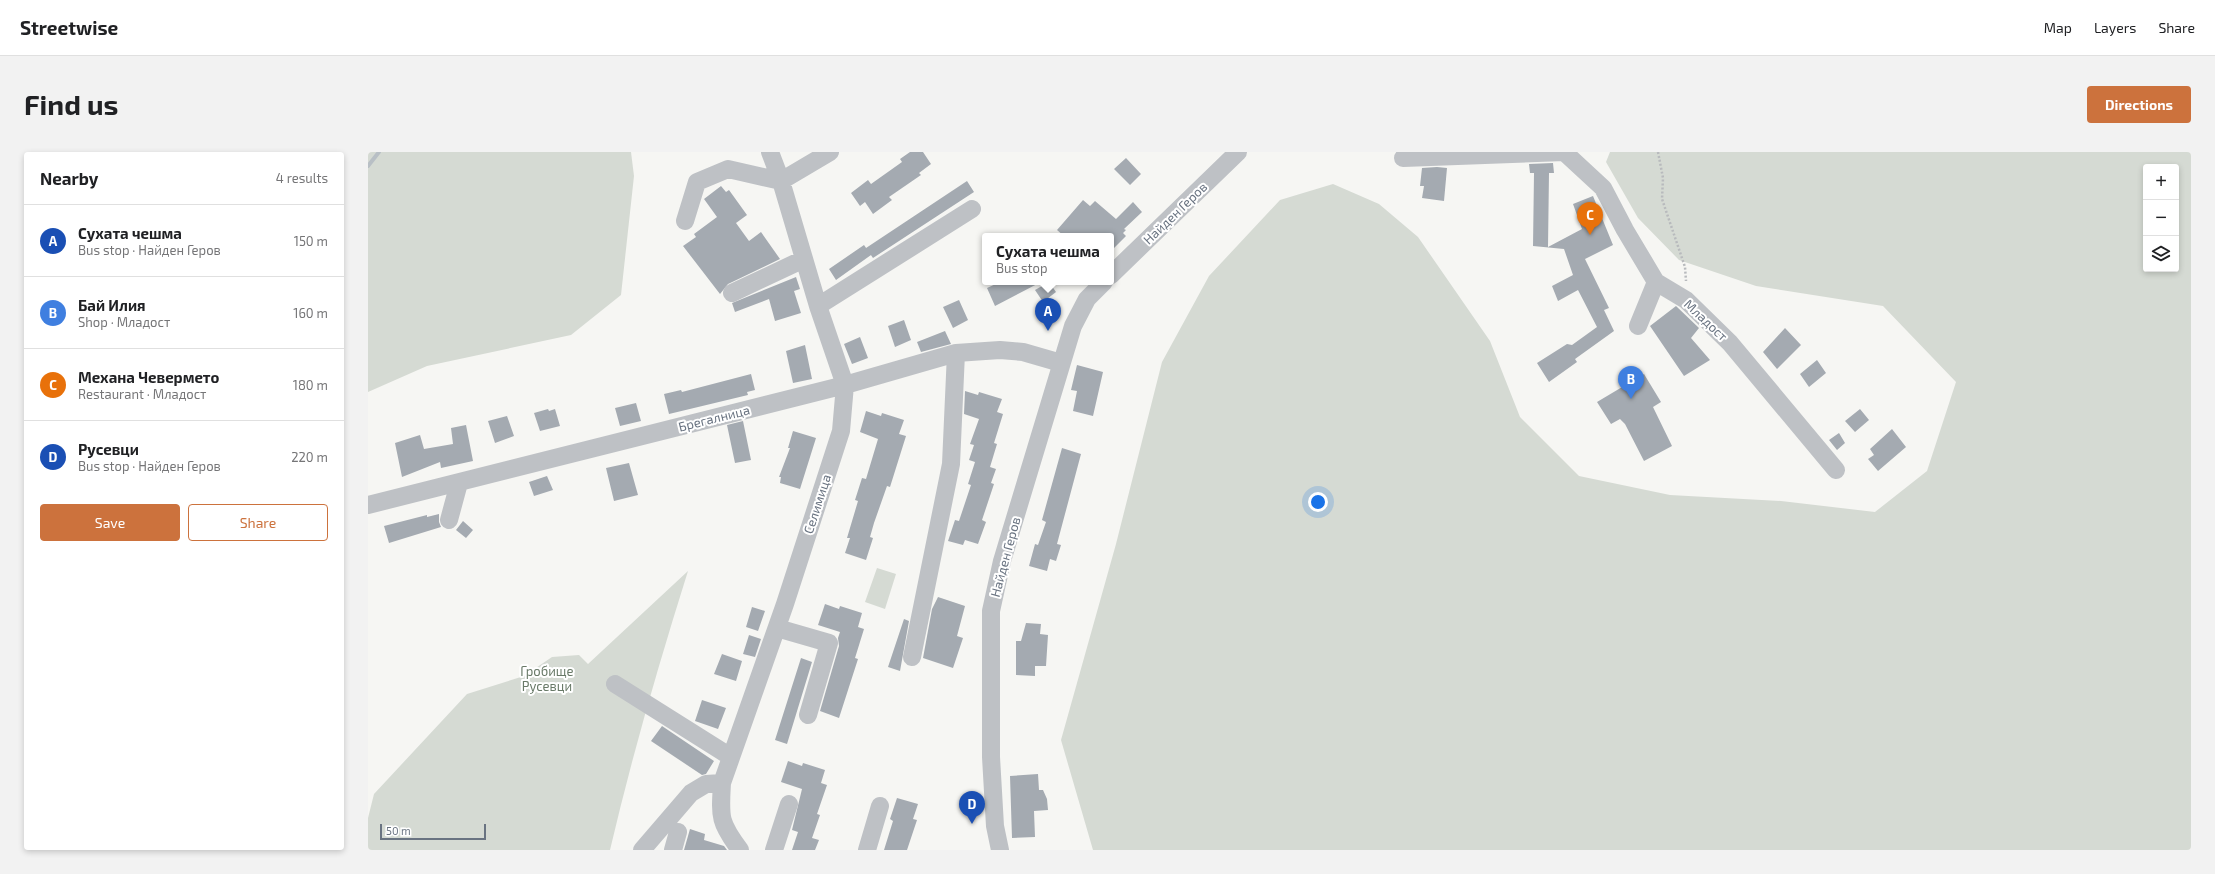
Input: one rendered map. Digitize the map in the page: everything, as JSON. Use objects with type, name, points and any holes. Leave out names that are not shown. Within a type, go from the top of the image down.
[{"type":"street","name":"Селимица","points":[[740,850],[723,826],[720,814],[722,783],[777,628],[841,431],[845,385],[818,306],[781,181],[770,152]]},
{"type":"street","points":[[685,221],[697,182],[728,169],[781,181],[830,152]]},
{"type":"street","name":"Найден Геров","points":[[1114,272],[1238,152]]},
{"type":"street","points":[[1403,158],[1564,152]]},
{"type":"street","name":"Младост","points":[[1564,152],[1603,188],[1625,230],[1656,282],[1686,300],[1730,343],[1836,470]]},
{"type":"street","points":[[818,306],[972,209]]},
{"type":"street","points":[[732,293],[804,259]]},
{"type":"street","points":[[1638,326],[1656,282]]},
{"type":"street","name":"Найден Геров","points":[[1000,850],[995,826],[991,757],[991,611],[1002,561],[1061,363],[1079,311],[1087,298],[1101,285]]},
{"type":"street","name":"Брегалница","points":[[368,505],[845,385],[956,354],[1000,350],[1023,352],[1061,363]]},
{"type":"street","points":[[912,658],[951,464],[956,354]]},
{"type":"street","points":[[449,520],[459,483]]},
{"type":"street","points":[[777,628],[829,643],[808,715]]},
{"type":"street","points":[[615,684],[731,757]]},
{"type":"street","points":[[642,850],[692,793],[706,784],[722,783]]},
{"type":"street","points":[[774,850],[789,804]]},
{"type":"street","points":[[867,850],[880,806]]},
{"type":"street","points":[[673,850],[678,832]]},
{"type":"path","points":[[1658,152],[1663,178],[1662,199],[1685,267],[1686,300]]},
{"type":"green space","points":[[368,152],[631,152],[634,176],[621,295],[571,335],[427,366],[368,392]]},
{"type":"green space","points":[[1610,152],[2191,152],[2191,850],[1093,850],[1061,740],[1116,544],[1162,362],[1209,276],[1280,200],[1333,184],[1379,204],[1418,237],[1490,341],[1520,417],[1579,476],[1670,495],[1781,501],[1875,512],[1927,471],[1956,382],[1883,306],[1756,286],[1679,260],[1638,218],[1606,162]]},
{"type":"green space","points":[[877,568],[896,574],[885,609],[865,602]]},
{"type":"green space","name":"Гробище Русевци","points":[[688,571],[646,710],[610,850],[368,850],[368,818],[374,794],[467,694],[524,676],[552,657],[579,655],[588,664]]},
{"type":"building","points":[[910,152],[923,152],[931,164],[919,173],[921,175],[889,197],[892,200],[873,214],[865,202],[860,206],[851,193],[868,180],[871,184],[902,162],[900,159]]},
{"type":"building","points":[[1126,158],[1141,174],[1130,185],[1114,169]]},
{"type":"building","points":[[1553,163],[1554,173],[1549,173],[1548,247],[1582,229],[1573,204],[1593,196],[1613,245],[1585,259],[1609,308],[1604,310],[1614,331],[1575,359],[1577,362],[1549,382],[1537,363],[1567,344],[1572,345],[1597,327],[1578,290],[1558,301],[1552,286],[1573,275],[1564,249],[1533,246],[1534,173],[1530,173],[1529,164]]},
{"type":"building","points":[[1422,168],[1447,168],[1444,201],[1422,198],[1424,186],[1420,186]]},
{"type":"building","points":[[967,181],[974,192],[873,258],[866,248]]},
{"type":"building","points":[[721,186],[726,192],[729,190],[747,215],[736,223],[749,241],[761,232],[780,259],[728,284],[720,294],[683,246],[696,237],[694,234],[717,217],[704,199]]},
{"type":"building","points":[[1083,200],[1090,206],[1095,201],[1116,219],[1133,202],[1142,212],[1124,229],[1126,230],[1123,233],[1126,236],[1114,248],[1114,233],[1060,233],[1057,230]]},
{"type":"building","points":[[864,245],[871,255],[836,280],[829,269]]},
{"type":"building","points":[[796,277],[800,289],[794,291],[801,313],[775,321],[769,299],[735,312],[732,303]]},
{"type":"building","points":[[994,285],[1035,285],[995,306],[987,288]]},
{"type":"building","points":[[1044,285],[1051,285],[1056,292],[1043,302],[1035,290]]},
{"type":"building","points":[[959,300],[968,320],[953,328],[943,307]]},
{"type":"building","points":[[1676,306],[1699,328],[1691,338],[1710,360],[1684,376],[1650,326]]},
{"type":"building","points":[[904,320],[911,340],[895,347],[888,326]]},
{"type":"building","points":[[1785,328],[1801,345],[1777,369],[1763,352]]},
{"type":"building","points":[[945,331],[951,344],[921,352],[917,342]]},
{"type":"building","points":[[860,337],[868,358],[852,364],[844,344]]},
{"type":"building","points":[[805,345],[812,379],[793,383],[786,351]]},
{"type":"building","points":[[1817,360],[1826,373],[1809,387],[1800,374]]},
{"type":"building","points":[[1077,365],[1103,372],[1093,416],[1073,411],[1077,391],[1071,390]]},
{"type":"building","points":[[751,374],[755,390],[747,392],[748,395],[669,414],[664,394],[681,390],[682,392]]},
{"type":"building","points":[[1644,374],[1661,402],[1653,407],[1672,446],[1644,461],[1625,424],[1620,419],[1611,424],[1597,402]]},
{"type":"building","points":[[965,391],[978,395],[979,392],[1002,399],[997,412],[1003,414],[994,443],[997,444],[990,467],[996,469],[991,483],[994,484],[982,520],[986,522],[978,544],[965,540],[963,545],[948,541],[955,520],[959,521],[971,485],[968,484],[975,462],[969,460],[974,445],[970,444],[979,419],[964,414]]},
{"type":"building","points":[[636,403],[641,421],[620,426],[615,408]]},
{"type":"building","points":[[548,409],[549,411],[555,409],[560,426],[540,431],[534,413]]},
{"type":"building","points":[[1860,409],[1869,420],[1855,432],[1845,421]]},
{"type":"building","points":[[866,411],[881,416],[882,413],[904,420],[899,434],[906,436],[890,487],[887,486],[874,523],[870,537],[873,538],[866,560],[845,553],[850,538],[847,538],[858,501],[855,500],[862,478],[866,479],[878,439],[860,432]]},
{"type":"building","points":[[507,416],[514,436],[495,443],[488,421]]},
{"type":"building","points":[[743,421],[751,460],[735,463],[727,425]]},
{"type":"building","points":[[466,425],[473,461],[441,468],[440,462],[402,477],[395,443],[420,435],[424,449],[453,444],[451,428]]},
{"type":"building","points":[[1892,429],[1906,447],[1878,471],[1868,459],[1874,455],[1870,449]]},
{"type":"building","points":[[793,431],[816,438],[800,489],[780,483],[781,477],[779,477],[790,448],[788,448]]},
{"type":"building","points":[[1839,433],[1845,443],[1837,450],[1829,440]]},
{"type":"building","points":[[1062,448],[1081,454],[1057,544],[1061,545],[1056,561],[1050,559],[1047,571],[1029,566],[1035,544],[1038,545],[1046,522],[1042,520]]},
{"type":"building","points":[[629,463],[638,495],[614,501],[606,468]]},
{"type":"building","points":[[547,476],[553,490],[534,496],[529,482]]},
{"type":"building","points":[[439,514],[439,522],[441,527],[389,543],[384,526],[427,515],[427,517]]},
{"type":"building","points":[[463,521],[473,530],[466,538],[456,530]]},
{"type":"building","points":[[938,597],[965,606],[957,636],[963,638],[953,668],[923,658],[932,609]]},
{"type":"building","points":[[825,604],[839,609],[840,606],[862,613],[858,627],[864,629],[855,658],[858,659],[839,718],[820,711],[839,646],[838,638],[840,632],[818,625]]},
{"type":"building","points":[[752,607],[765,611],[758,631],[746,627]]},
{"type":"building","points":[[904,619],[909,621],[900,671],[888,667]]},
{"type":"building","points":[[1026,623],[1041,624],[1040,634],[1048,635],[1046,666],[1035,666],[1035,676],[1016,675],[1016,641],[1021,641]]},
{"type":"building","points":[[749,635],[761,639],[755,657],[743,654]]},
{"type":"building","points":[[722,654],[742,661],[736,681],[714,674]]},
{"type":"building","points":[[801,658],[812,662],[787,744],[775,740]]},
{"type":"building","points":[[702,700],[726,708],[718,729],[695,721]]},
{"type":"building","points":[[662,726],[714,761],[706,774],[702,775],[651,741]]},
{"type":"building","points":[[788,761],[802,766],[803,763],[825,770],[821,783],[827,785],[817,814],[820,815],[812,838],[819,840],[815,850],[792,850],[798,832],[792,830],[802,789],[781,782]]},
{"type":"building","points":[[1038,774],[1039,790],[1043,790],[1047,799],[1048,810],[1034,811],[1035,837],[1012,838],[1010,776]]},
{"type":"building","points":[[897,798],[918,804],[913,819],[917,820],[907,850],[884,850],[893,821],[890,819]]},
{"type":"building","points":[[690,829],[705,834],[704,840],[724,846],[727,850],[684,850]]},
{"type":"waterway","points":[[368,166],[379,152]]},
{"type":"place","name":"Механа Чевермето","points":[[1590,235]]},
{"type":"place","name":"Сухата чешма","points":[[1048,331]]},
{"type":"place","name":"Бай Илия","points":[[1631,399]]},
{"type":"place","name":"Русевци","points":[[972,824]]}]
